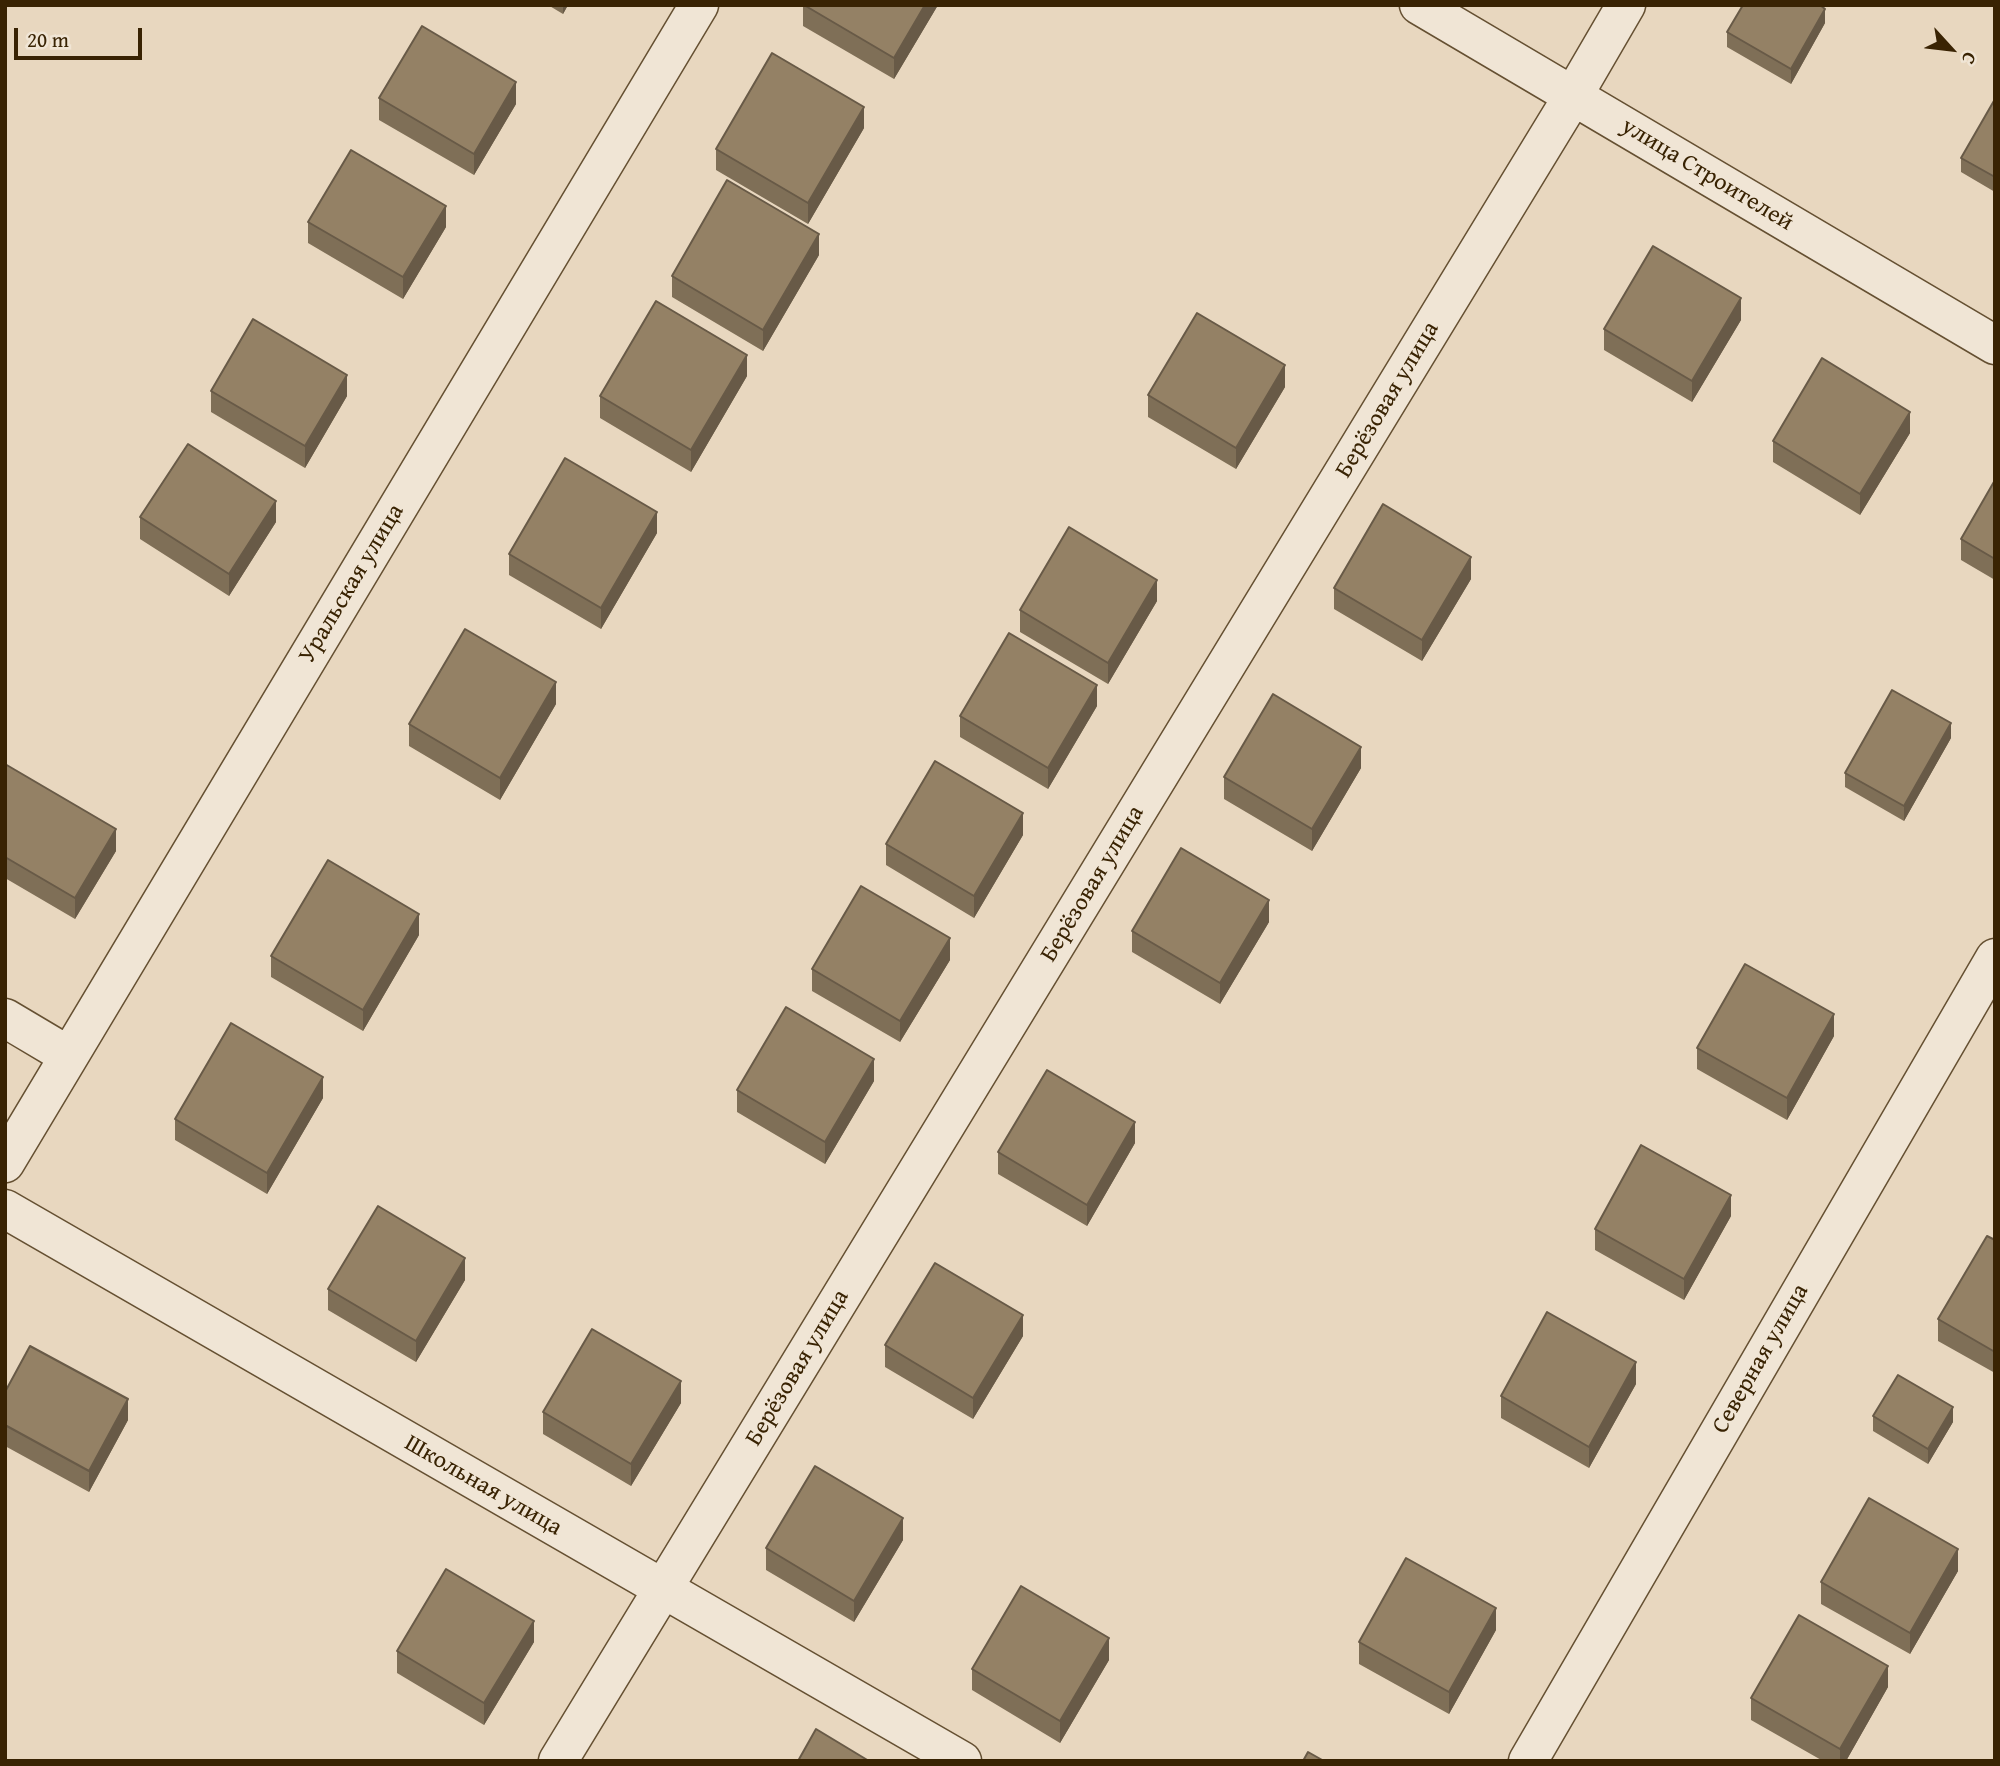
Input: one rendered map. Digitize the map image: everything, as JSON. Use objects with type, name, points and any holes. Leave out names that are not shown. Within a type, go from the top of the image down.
[{"type":"street","name":"Уральская улица","points":[[5,1163],[699,5]]},
{"type":"street","name":"улица Строителей","points":[[1419,5],[1995,345]]},
{"type":"street","name":"Берёзовая улица","points":[[558,1761],[1626,5]]},
{"type":"street","name":"Северная улица","points":[[1528,1761],[1995,958]]},
{"type":"street","points":[[5,1018],[69,1056]]},
{"type":"street","name":"Школьная улица","points":[[5,1209],[962,1761]]},
{"type":"building","points":[[804,5],[925,5],[894,58]]},
{"type":"building","points":[[1743,5],[1820,5],[1825,9],[1791,69],[1727,32]]},
{"type":"building","points":[[422,26],[516,82],[474,154],[379,98]]},
{"type":"building","points":[[772,53],[864,107],[808,203],[716,149]]},
{"type":"building","points":[[1995,99],[1995,177],[1961,158]]},
{"type":"building","points":[[351,150],[446,206],[403,277],[308,222]]},
{"type":"building","points":[[727,180],[819,234],[763,330],[672,276]]},
{"type":"building","points":[[1653,246],[1741,298],[1692,381],[1604,329]]},
{"type":"building","points":[[656,301],[747,355],[691,450],[600,396]]},
{"type":"building","points":[[1197,313],[1285,365],[1236,448],[1148,395]]},
{"type":"building","points":[[253,319],[347,375],[305,446],[211,391]]},
{"type":"building","points":[[1822,358],[1910,412],[1860,494],[1773,441]]},
{"type":"building","points":[[188,444],[276,501],[229,574],[140,517]]},
{"type":"building","points":[[565,458],[657,512],[601,608],[509,554]]},
{"type":"building","points":[[1995,480],[1995,559],[1961,539]]},
{"type":"building","points":[[1383,504],[1471,557],[1422,640],[1334,588]]},
{"type":"building","points":[[1069,527],[1157,580],[1108,663],[1020,610]]},
{"type":"building","points":[[465,629],[556,682],[500,778],[409,724]]},
{"type":"building","points":[[1009,633],[1097,685],[1048,768],[960,716]]},
{"type":"building","points":[[1892,690],[1951,723],[1904,806],[1845,773]]},
{"type":"building","points":[[1273,694],[1361,747],[1312,829],[1224,777]]},
{"type":"building","points":[[935,761],[1023,813],[974,896],[886,844]]},
{"type":"building","points":[[5,764],[116,829],[75,898],[5,857]]},
{"type":"building","points":[[1181,848],[1269,900],[1220,983],[1132,931]]},
{"type":"building","points":[[328,860],[419,914],[363,1010],[271,956]]},
{"type":"building","points":[[861,886],[950,938],[900,1021],[812,969]]},
{"type":"building","points":[[1745,964],[1834,1014],[1787,1098],[1697,1048]]},
{"type":"building","points":[[786,1007],[874,1059],[825,1142],[737,1090]]},
{"type":"building","points":[[231,1023],[323,1077],[267,1173],[175,1119]]},
{"type":"building","points":[[1047,1070],[1135,1122],[1087,1205],[998,1152]]},
{"type":"building","points":[[1641,1145],[1731,1195],[1684,1279],[1595,1229]]},
{"type":"building","points":[[378,1206],[465,1258],[416,1341],[328,1289]]},
{"type":"building","points":[[1987,1236],[1995,1240],[1995,1352],[1938,1319]]},
{"type":"building","points":[[935,1263],[1023,1315],[973,1398],[885,1345]]},
{"type":"building","points":[[1547,1312],[1636,1362],[1589,1447],[1501,1396]]},
{"type":"building","points":[[592,1329],[681,1381],[631,1464],[543,1412]]},
{"type":"building","points":[[30,1346],[128,1399],[89,1471],[5,1425],[5,1392]]},
{"type":"building","points":[[1898,1375],[1953,1407],[1928,1449],[1873,1416]]},
{"type":"building","points":[[815,1466],[903,1518],[854,1601],[766,1548]]},
{"type":"building","points":[[1869,1498],[1958,1549],[1910,1633],[1821,1582]]},
{"type":"building","points":[[1406,1558],[1496,1608],[1449,1692],[1359,1642]]},
{"type":"building","points":[[446,1569],[534,1621],[484,1703],[397,1651]]},
{"type":"building","points":[[1021,1586],[1109,1638],[1060,1721],[972,1669]]},
{"type":"building","points":[[1799,1615],[1888,1666],[1840,1749],[1751,1698]]},
{"type":"building","points":[[816,1729],[869,1761],[798,1761]]},
{"type":"building","points":[[1308,1752],[1324,1761],[1303,1761]]}]
